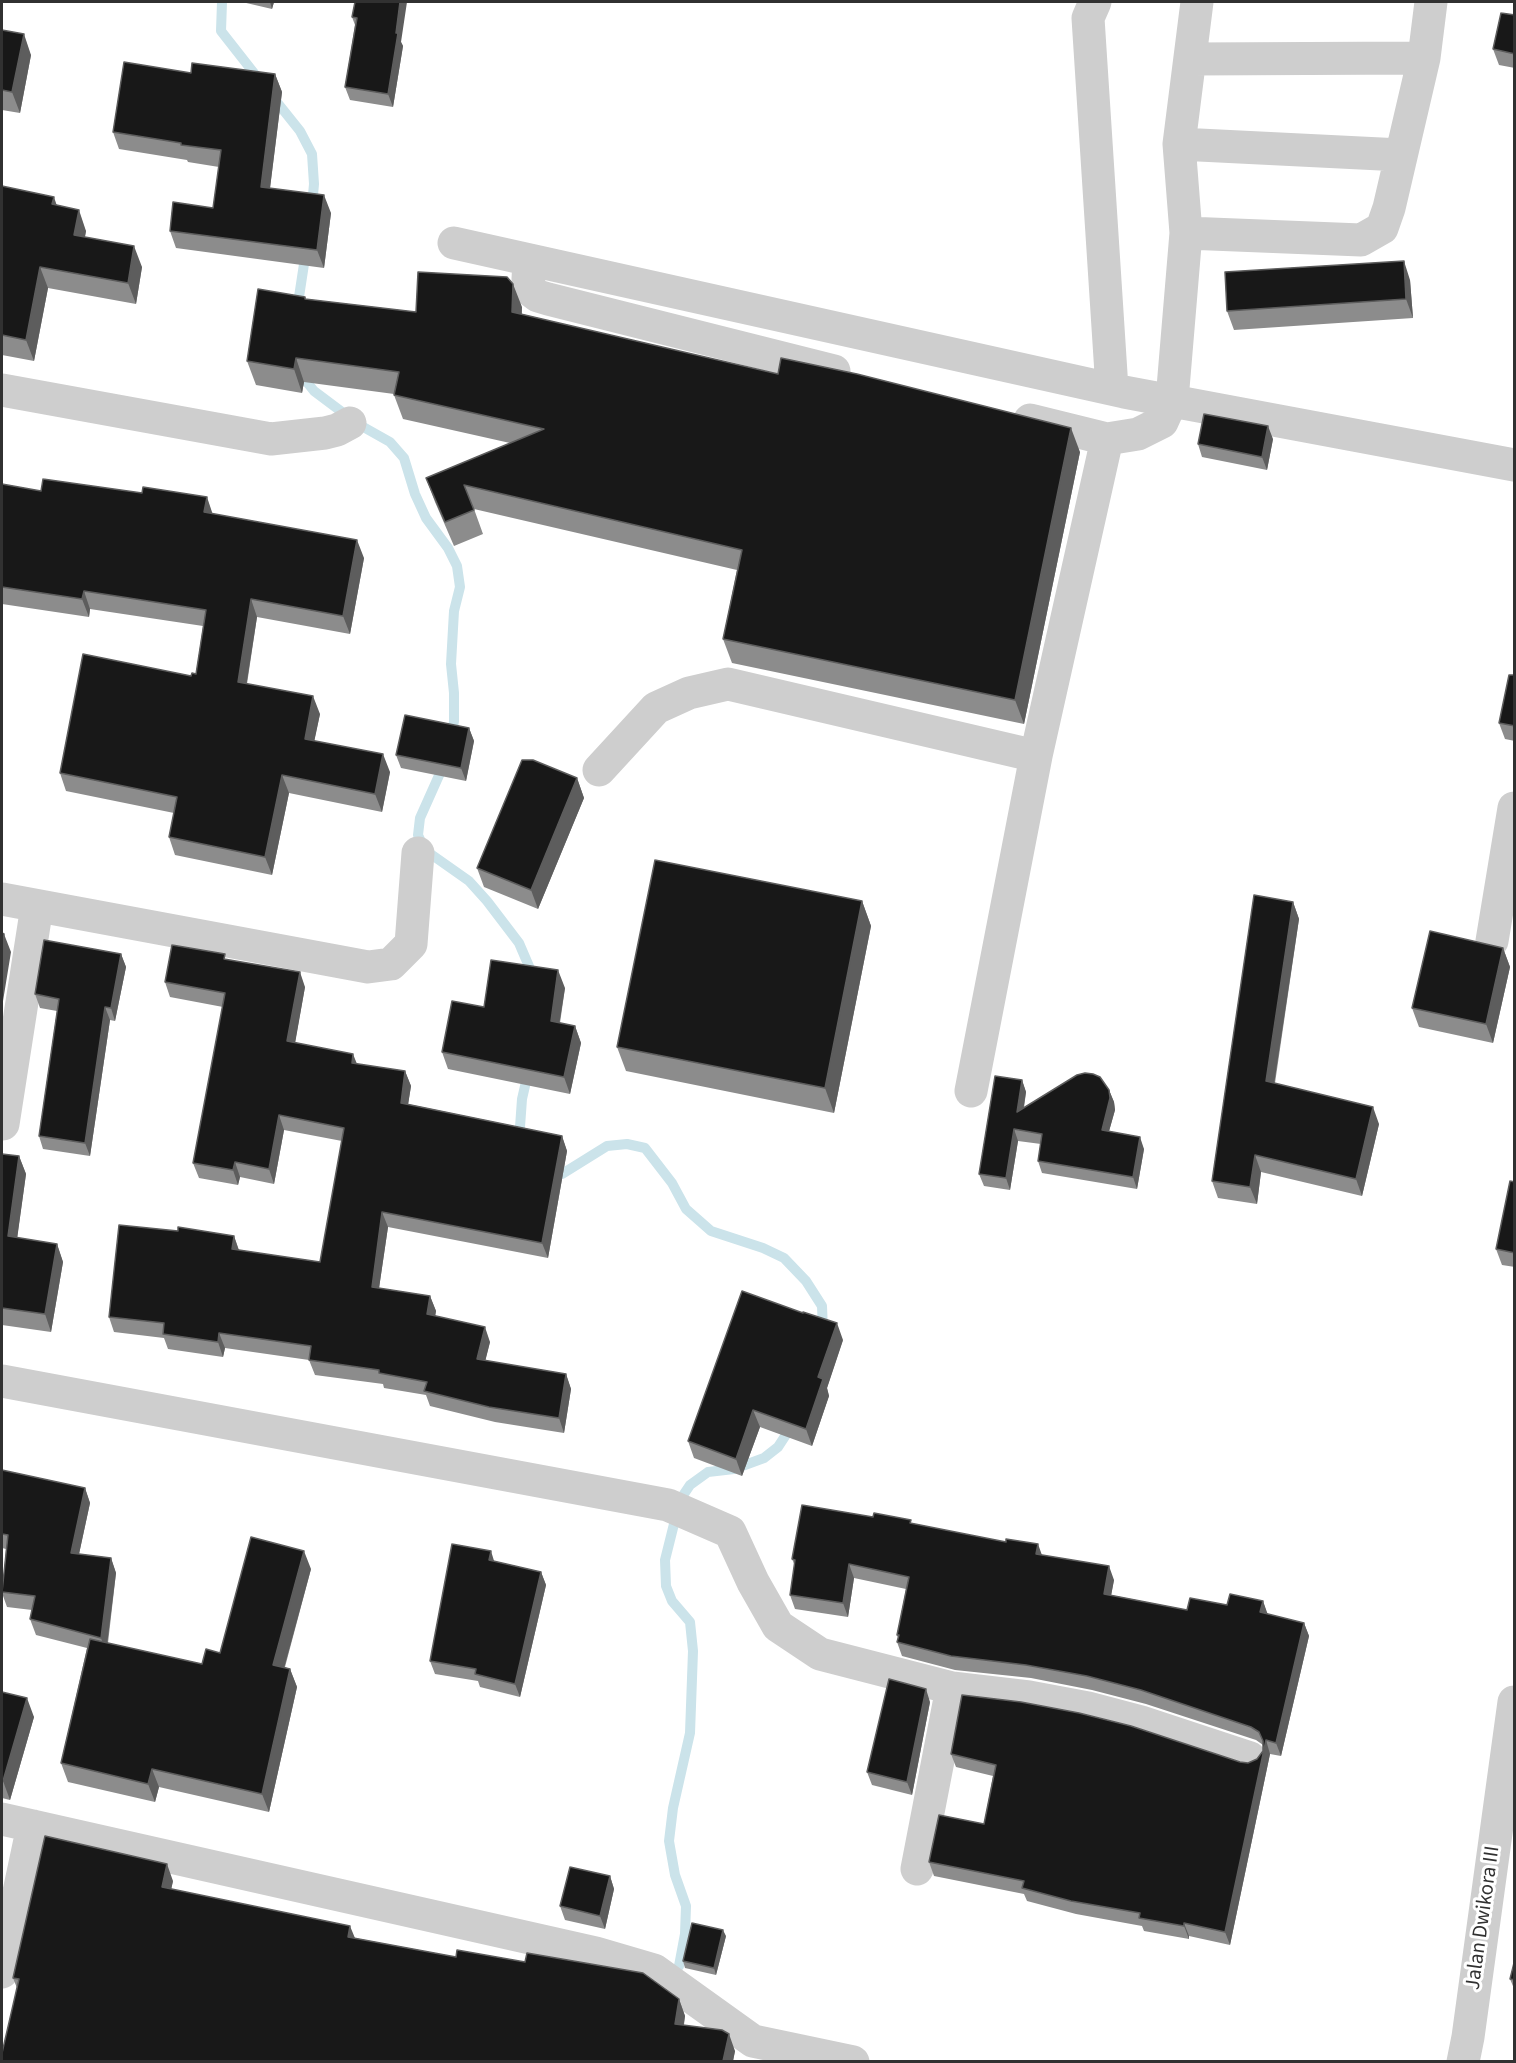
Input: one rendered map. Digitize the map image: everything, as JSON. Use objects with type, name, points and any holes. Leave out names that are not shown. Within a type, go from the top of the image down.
[{"type":"street","points":[[1095,2],[1088,18],[1112,389]]},
{"type":"street","points":[[1002,413],[1107,439],[1138,434],[1161,422],[1172,400],[1186,233],[1179,144],[1197,2]]},
{"type":"street","points":[[1186,233],[1361,240],[1382,228],[1424,58],[1431,2]]},
{"type":"street","points":[[1190,59],[1424,58]]},
{"type":"street","points":[[1179,144],[1401,156]]},
{"type":"street","points":[[454,243],[1112,389],[1515,465]]},
{"type":"street","points":[[529,261],[530,290],[538,296],[862,378]]},
{"type":"street","points":[[2,390],[271,439],[325,433],[350,423]]},
{"type":"street","points":[[971,1092],[1036,756],[1107,439]]},
{"type":"street","points":[[599,770],[656,708],[689,693],[728,684],[1036,756]]},
{"type":"street","points":[[1492,941],[1507,901],[1515,808]]},
{"type":"street","points":[[2,899],[368,967],[392,964],[411,944],[418,853]]},
{"type":"street","points":[[3,1124],[38,906]]},
{"type":"street","points":[[2,1381],[668,1505],[730,1532],[753,1582],[778,1626],[820,1654],[952,1688],[1029,1697],[1088,1708],[1141,1722],[1250,1758]]},
{"type":"street","points":[[917,1869],[952,1688]]},
{"type":"street","name":"Jalan Dwikora III","points":[[1463,2061],[1509,1728],[1515,1702]]},
{"type":"street","points":[[2,1972],[17,1823],[596,1953],[654,1970],[727,2021],[750,2051],[853,2061]]},
{"type":"building","points":[[355,2],[400,2],[396,33],[398,33],[388,94],[345,87],[357,18],[352,17]]},
{"type":"building","points":[[1501,13],[1515,15],[1515,54],[1493,49]]},
{"type":"building","points":[[2,30],[24,34],[12,92],[2,90]]},
{"type":"building","points":[[124,62],[191,73],[192,63],[275,74],[261,187],[324,195],[317,250],[170,231],[173,202],[213,208],[221,150],[113,132]]},
{"type":"building","points":[[2,186],[54,197],[52,204],[79,210],[74,235],[134,246],[128,283],[40,267],[26,340],[2,335]]},
{"type":"building","points":[[1404,261],[1406,299],[1227,311],[1225,272]]},
{"type":"building","points":[[418,272],[507,277],[513,284],[512,312],[778,374],[781,358],[857,374],[1071,428],[1015,700],[723,639],[742,550],[464,485],[474,510],[445,522],[426,478],[544,429],[394,395],[399,372],[296,358],[294,369],[247,361],[258,289],[305,297],[305,299],[416,312]]},
{"type":"building","points":[[1204,414],[1268,426],[1262,457],[1198,444]]},
{"type":"building","points":[[43,479],[142,493],[143,487],[207,497],[204,512],[357,540],[343,616],[251,599],[238,682],[313,696],[305,739],[383,754],[375,794],[282,775],[265,857],[169,837],[177,797],[60,773],[83,654],[191,676],[192,673],[196,674],[206,610],[84,591],[82,599],[2,587],[2,484],[41,491]]},
{"type":"building","points":[[1509,675],[1515,675],[1515,726],[1499,723]]},
{"type":"building","points":[[405,715],[469,728],[461,768],[396,755]]},
{"type":"building","points":[[522,760],[533,760],[577,778],[531,890],[477,868]]},
{"type":"building","points":[[655,860],[862,901],[825,1088],[617,1047]]},
{"type":"building","points":[[1254,895],[1293,902],[1266,1081],[1373,1107],[1356,1179],[1255,1155],[1250,1187],[1212,1181]]},
{"type":"building","points":[[1430,931],[1503,948],[1486,1024],[1412,1008]]},
{"type":"building","points":[[44,940],[121,954],[111,1008],[105,1007],[85,1143],[39,1136],[59,999],[35,994]]},
{"type":"building","points":[[172,945],[225,954],[224,959],[300,972],[287,1041],[353,1054],[352,1063],[405,1071],[401,1103],[562,1136],[542,1243],[382,1212],[372,1287],[430,1296],[427,1314],[485,1327],[477,1359],[566,1374],[559,1418],[489,1407],[424,1391],[427,1382],[379,1373],[379,1370],[309,1360],[311,1346],[219,1333],[218,1342],[163,1334],[164,1323],[109,1317],[119,1225],[178,1231],[178,1227],[234,1236],[232,1249],[320,1262],[344,1128],[279,1115],[269,1169],[235,1162],[233,1170],[193,1163],[225,993],[165,982]]},
{"type":"building","points":[[491,960],[558,970],[551,1021],[575,1026],[564,1077],[442,1052],[452,1001],[484,1007]]},
{"type":"building","points":[[1085,1073],[1100,1077],[1109,1090],[1110,1098],[1102,1130],[1140,1137],[1133,1177],[1038,1161],[1042,1134],[1014,1129],[1006,1178],[979,1174],[995,1076],[1022,1080],[1017,1112],[1077,1075]]},
{"type":"building","points":[[2,1154],[19,1156],[8,1236],[57,1244],[45,1314],[2,1308]]},
{"type":"building","points":[[1510,1181],[1515,1182],[1515,1253],[1496,1249]]},
{"type":"building","points":[[742,1291],[837,1323],[818,1377],[823,1379],[806,1429],[753,1410],[736,1459],[688,1441]]},
{"type":"building","points":[[2,1470],[85,1488],[71,1553],[111,1558],[101,1638],[30,1619],[35,1596],[2,1592],[8,1535],[2,1534]]},
{"type":"building","points":[[802,1505],[873,1517],[874,1513],[911,1520],[910,1523],[1006,1542],[1006,1539],[1038,1544],[1036,1554],[1109,1566],[1104,1594],[1187,1610],[1190,1598],[1227,1605],[1230,1594],[1263,1601],[1260,1612],[1304,1623],[1276,1743],[1266,1740],[1225,1932],[1184,1923],[1184,1926],[1139,1918],[1140,1913],[1071,1901],[1022,1888],[1024,1881],[929,1862],[939,1815],[984,1824],[996,1765],[951,1754],[962,1695],[1021,1702],[1079,1713],[1131,1726],[1248,1763],[1257,1759],[1263,1751],[1263,1741],[1259,1732],[1251,1727],[1141,1690],[1087,1676],[1026,1665],[951,1656],[897,1642],[909,1577],[849,1564],[843,1603],[790,1595],[795,1560],[792,1559]]},
{"type":"building","points":[[251,1537],[304,1551],[273,1665],[290,1669],[262,1794],[152,1769],[148,1784],[61,1763],[90,1639],[202,1664],[206,1649],[220,1653]]},
{"type":"building","points":[[452,1544],[491,1551],[489,1560],[541,1572],[515,1684],[475,1674],[476,1669],[430,1661]]},
{"type":"building","points":[[889,1679],[926,1689],[907,1782],[867,1772]]},
{"type":"building","points":[[2,1692],[27,1698],[3,1781],[2,1780]]},
{"type":"building","points":[[45,1836],[167,1864],[162,1887],[350,1926],[348,1937],[456,1957],[457,1950],[525,1962],[527,1953],[643,1973],[679,1999],[675,2024],[722,2030],[729,2034],[723,2061],[2,2061],[19,1979],[13,1978]]},
{"type":"building","points":[[570,1867],[610,1876],[600,1916],[560,1906]]},
{"type":"building","points":[[692,1923],[723,1930],[714,1968],[683,1961]]},
{"type":"building","points":[[1515,1959],[1515,1980],[1510,1979]]},
{"type":"waterway","points":[[222,2],[221,31],[261,82]]},
{"type":"waterway","points":[[272,96],[300,131],[312,154],[314,184],[312,206]]},
{"type":"waterway","points":[[297,310],[306,251]]},
{"type":"waterway","points":[[298,371],[314,391],[358,424],[390,442],[404,458],[415,494],[426,518],[448,548],[457,566],[460,587],[454,611],[451,664],[454,721],[451,739]]},
{"type":"waterway","points":[[445,762],[420,818],[418,835],[425,850],[469,881],[487,901],[519,943],[534,978]]},
{"type":"waterway","points":[[519,1141],[522,1099],[528,1073]]},
{"type":"waterway","points":[[549,1178],[562,1174],[607,1146],[627,1144],[645,1148],[672,1183],[686,1209],[711,1231],[763,1248],[784,1258],[806,1281],[822,1306],[823,1331]]},
{"type":"waterway","points":[[670,1977],[679,1966],[685,1934],[686,1906],[675,1875],[669,1841],[673,1808],[690,1733],[693,1651],[690,1622],[672,1601],[666,1586],[665,1560],[680,1500],[690,1485],[708,1472],[734,1469],[764,1458],[778,1447],[793,1424]]}]
